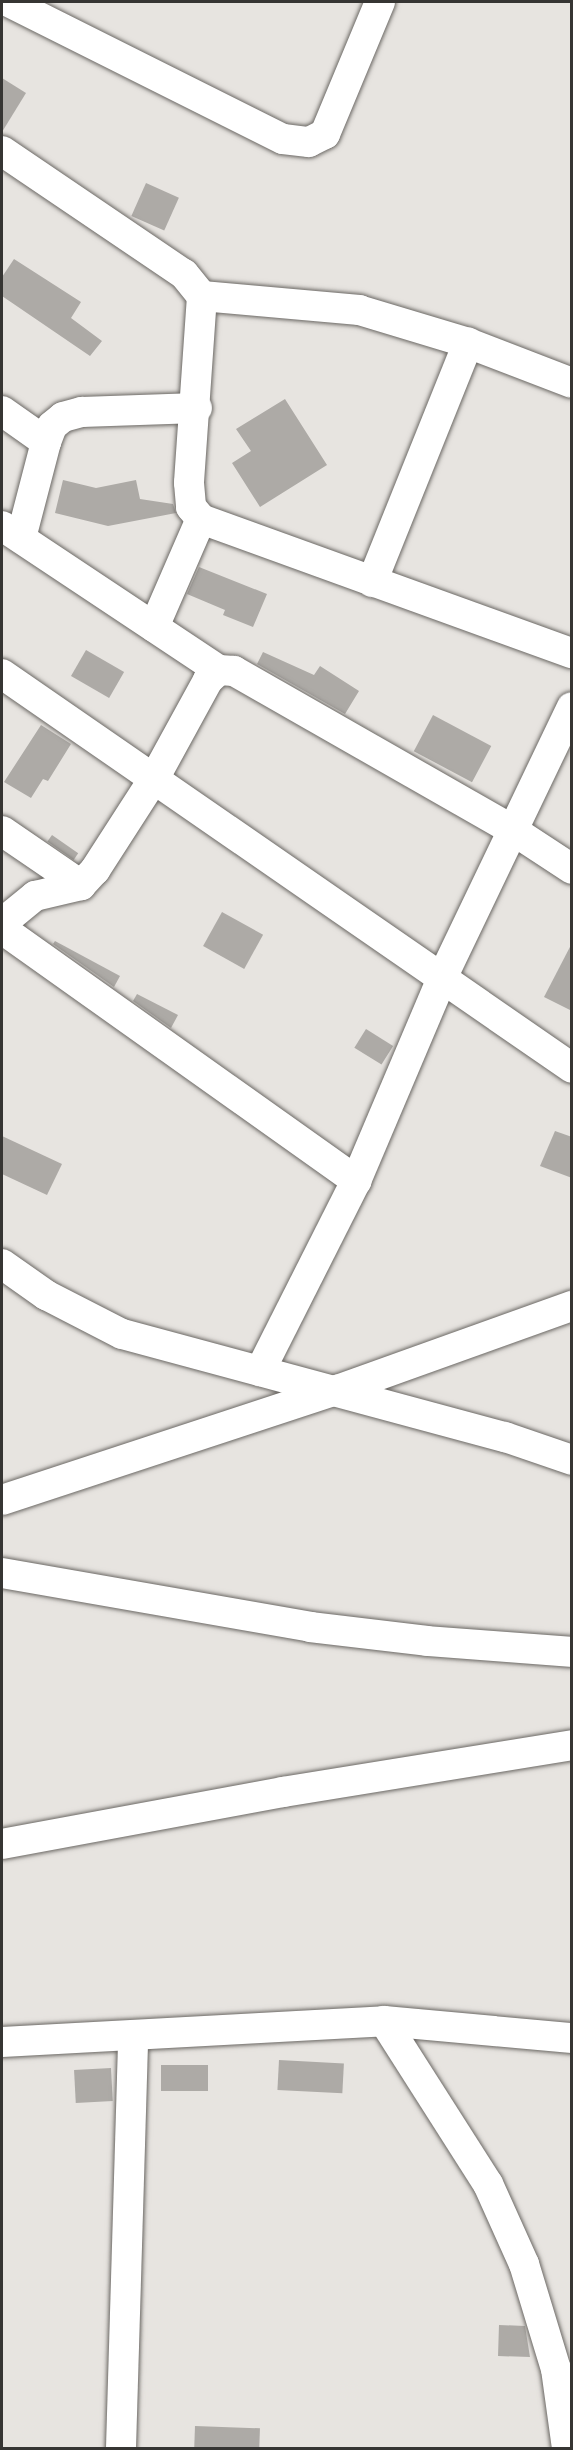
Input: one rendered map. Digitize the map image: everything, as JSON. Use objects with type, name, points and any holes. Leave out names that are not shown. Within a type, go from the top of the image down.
[{"type":"street","points":[[9,2],[283,139],[309,142],[325,134],[380,2]]},
{"type":"street","points":[[2,151],[184,274],[202,296],[197,408],[189,483],[191,507],[201,519],[572,653]]},
{"type":"street","points":[[202,296],[359,310],[468,343],[572,383]]},
{"type":"street","points":[[372,582],[468,343]]},
{"type":"street","points":[[197,408],[82,412],[63,417],[52,426],[11,532],[219,670],[234,671],[511,829],[572,869]]},
{"type":"street","points":[[2,411],[46,442]]},
{"type":"street","points":[[154,627],[201,519]]},
{"type":"street","points":[[2,923],[34,896],[81,885],[155,777],[208,680],[219,670]]},
{"type":"street","points":[[2,674],[443,976],[572,1068]]},
{"type":"street","points":[[260,1371],[356,1181],[443,976],[511,829],[572,707]]},
{"type":"street","points":[[2,831],[81,885]]},
{"type":"street","points":[[2,929],[356,1181]]},
{"type":"street","points":[[2,1264],[46,1295],[122,1334],[505,1437],[572,1460]]},
{"type":"street","points":[[2,1500],[337,1390],[572,1306]]},
{"type":"street","points":[[2,1573],[309,1627],[427,1641],[572,1652]]},
{"type":"street","points":[[2,1844],[283,1792],[572,1745]]},
{"type":"street","points":[[384,2021],[488,2184],[524,2264],[556,2369],[567,2448]]},
{"type":"street","points":[[2,2042],[133,2037],[384,2021],[572,2038]]},
{"type":"street","points":[[121,2448],[133,2037]]},
{"type":"building","points":[[2,78],[26,93],[2,132]]},
{"type":"building","points":[[146,183],[179,198],[164,231],[131,216]]},
{"type":"building","points":[[14,259],[81,302],[71,318],[102,341],[90,356],[2,296],[2,277]]},
{"type":"building","points":[[285,399],[327,465],[260,507],[232,463],[251,451],[236,429]]},
{"type":"building","points":[[63,480],[96,488],[136,480],[140,499],[173,504],[176,513],[108,526],[55,513]]},
{"type":"building","points":[[199,567],[267,594],[253,627],[223,615],[225,610],[187,594]]},
{"type":"building","points":[[86,650],[124,672],[109,698],[71,676]]},
{"type":"building","points":[[263,652],[314,675],[320,666],[359,691],[345,714],[257,664]]},
{"type":"building","points":[[433,715],[491,746],[472,782],[414,751]]},
{"type":"building","points":[[41,725],[71,744],[48,781],[43,779],[31,798],[4,782]]},
{"type":"building","points":[[52,835],[78,853],[74,860],[47,842]]},
{"type":"building","points":[[222,912],[263,935],[244,969],[203,946]]},
{"type":"building","points":[[55,941],[120,976],[114,987],[53,944]]},
{"type":"building","points":[[572,943],[572,1011],[544,997]]},
{"type":"building","points":[[137,994],[178,1015],[171,1028],[133,1001]]},
{"type":"building","points":[[366,1029],[393,1046],[381,1065],[354,1048]]},
{"type":"building","points":[[555,1131],[572,1137],[572,1178],[540,1166]]},
{"type":"building","points":[[2,1136],[62,1164],[47,1195],[2,1174]]},
{"type":"building","points":[[279,2060],[344,2063],[342,2093],[277,2090]]},
{"type":"building","points":[[161,2065],[208,2065],[208,2091],[161,2091]]},
{"type":"building","points":[[111,2068],[113,2101],[76,2103],[74,2070]]},
{"type":"building","points":[[499,2325],[525,2326],[530,2357],[498,2356]]},
{"type":"building","points":[[195,2426],[260,2428],[259,2448],[194,2448]]}]
